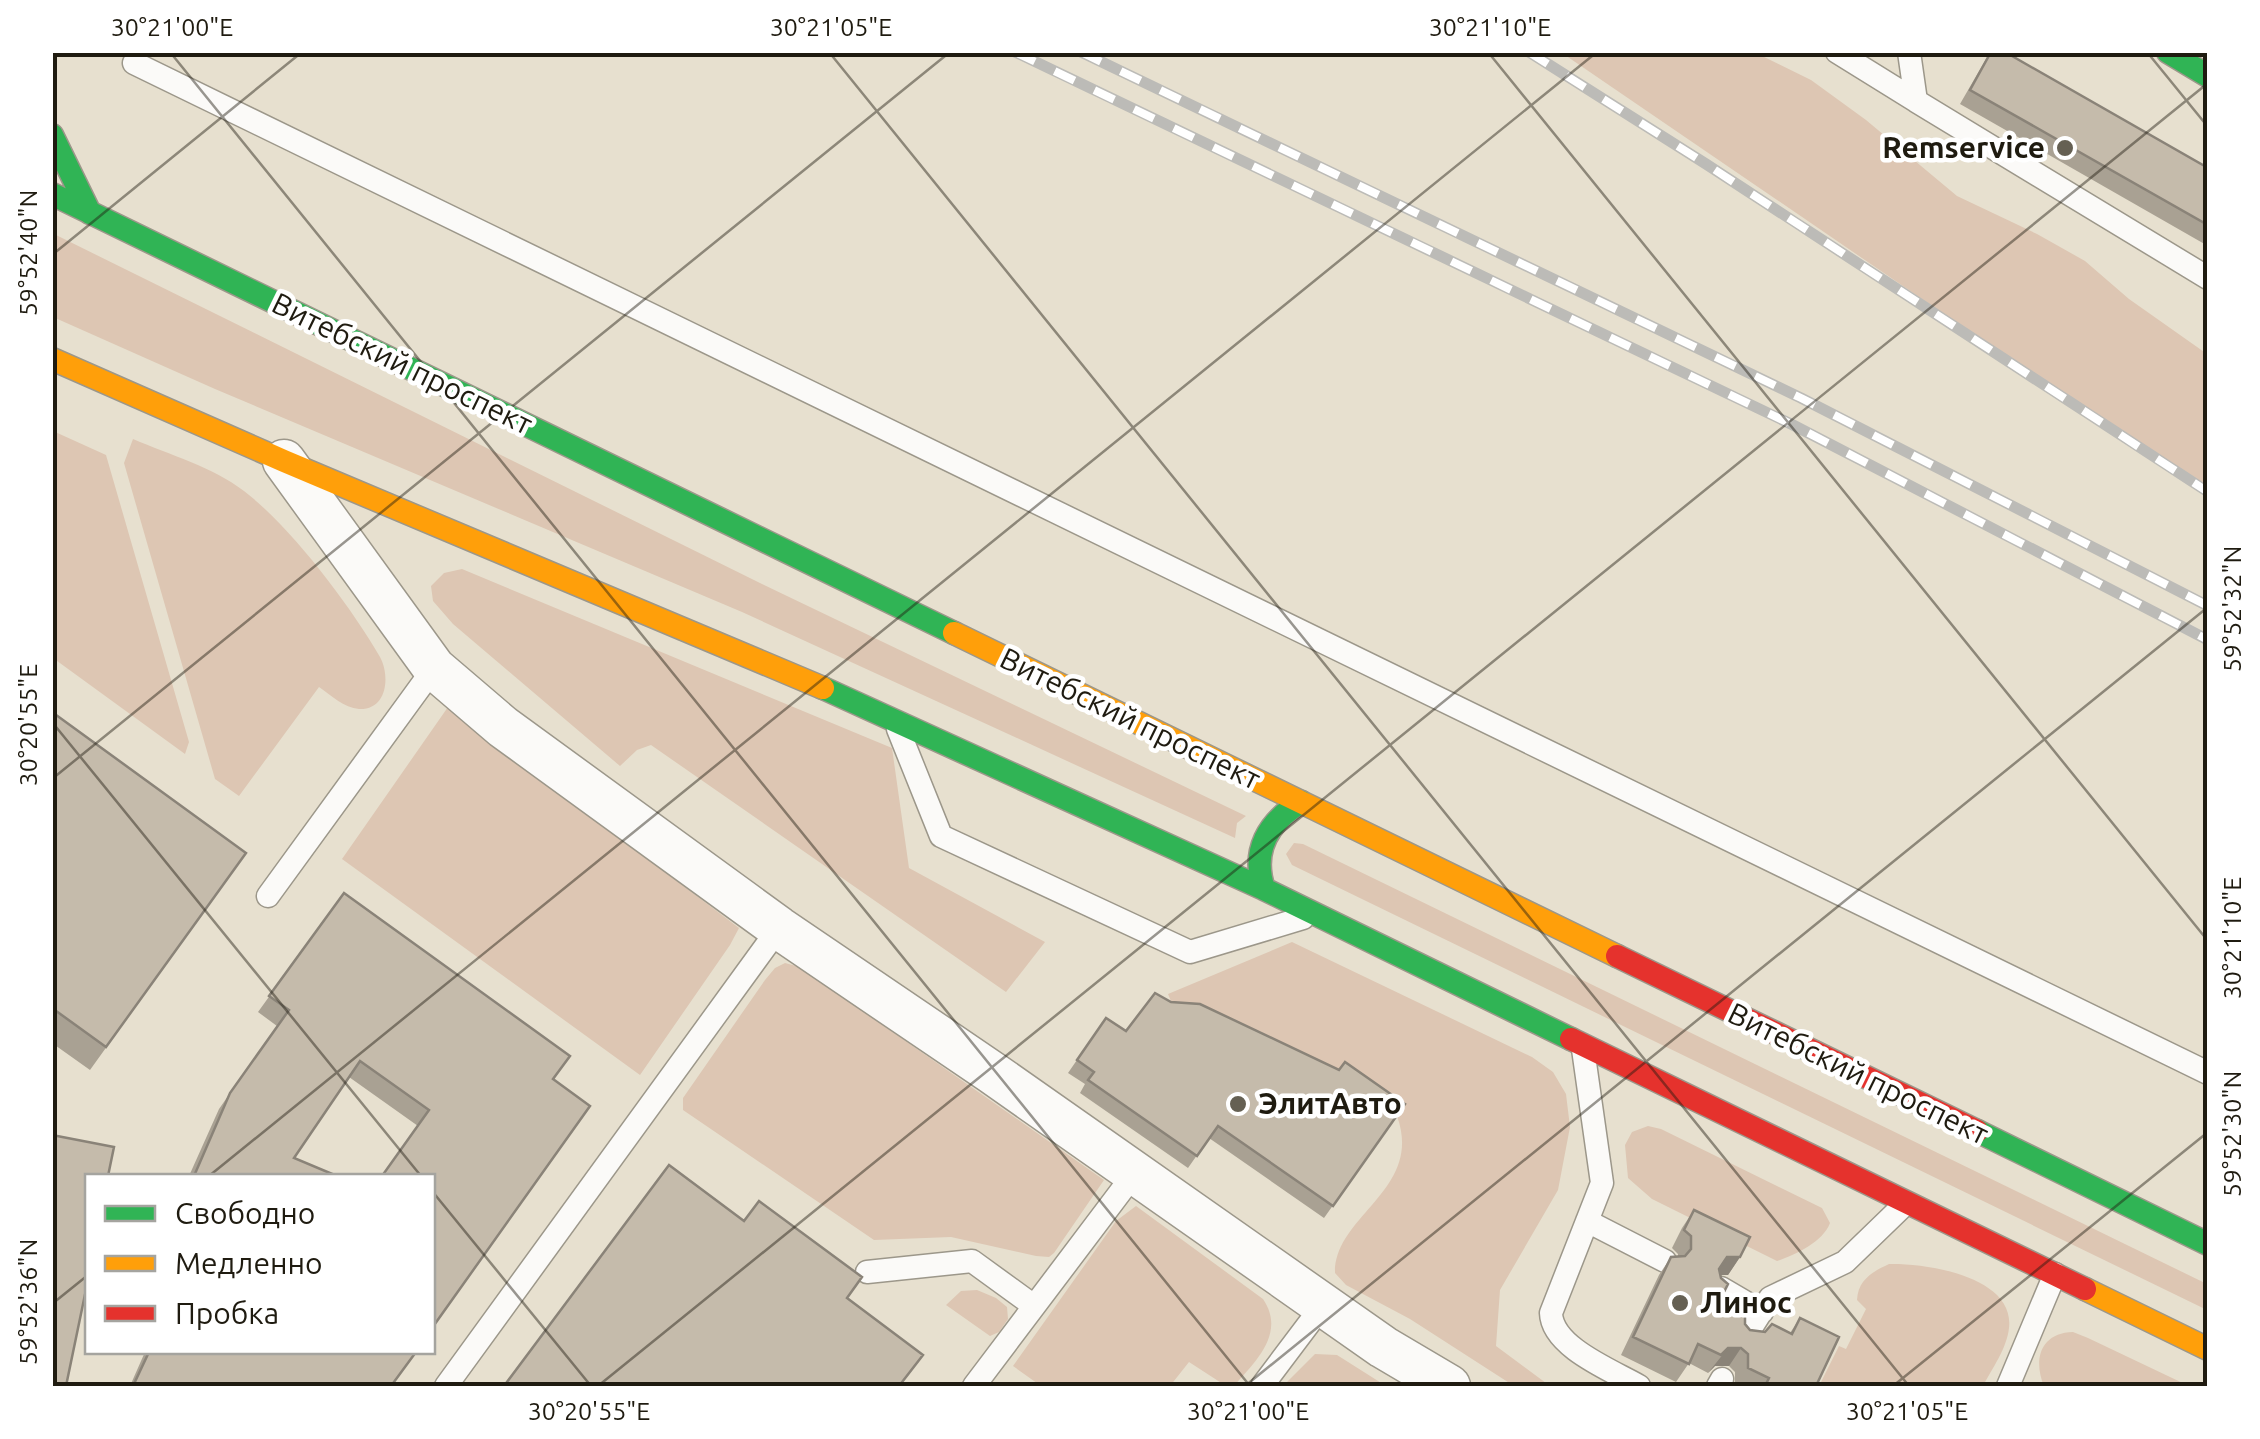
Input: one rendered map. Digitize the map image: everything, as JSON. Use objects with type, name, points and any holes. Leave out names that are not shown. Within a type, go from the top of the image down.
[{"type":"main road","points":[[2168,52],[2208,76]]},
{"type":"main road","points":[[52,135],[90,212]]},
{"type":"main road","name":"Витебский проспект","points":[[52,194],[2208,1244]]},
{"type":"main road","points":[[52,359],[284,461],[892,716],[1264,889],[2208,1349]]},
{"type":"main road","points":[[1264,889],[1257,865],[1265,836],[1284,812],[1301,802]]},
{"type":"street","points":[[284,461],[434,668],[503,727],[779,928],[1383,1346],[1450,1386]]},
{"type":"lane","points":[[1836,52],[2208,278]]},
{"type":"lane","points":[[1908,52],[1916,101]]},
{"type":"lane","points":[[134,63],[2208,1073]]},
{"type":"lane","points":[[268,896],[434,668]]},
{"type":"lane","points":[[892,716],[941,836],[1190,952],[1312,914]]},
{"type":"lane","points":[[446,1386],[779,928]]},
{"type":"lane","points":[[1582,1045],[1602,1184],[1551,1313],[1551,1325],[1559,1340],[1639,1386]]},
{"type":"lane","points":[[974,1386],[1134,1174]]},
{"type":"lane","points":[[1746,1336],[1770,1298],[1845,1262],[1906,1204]]},
{"type":"lane","points":[[1587,1220],[1665,1261]]},
{"type":"lane","points":[[867,1272],[972,1261],[1034,1306]]},
{"type":"lane","points":[[2008,1386],[2055,1274]]},
{"type":"lane","points":[[1722,1288],[1762,1312]]},
{"type":"lane","points":[[1262,1386],[1322,1304]]},
{"type":"shaded area","points":[[1562,53],[1756,53],[1811,80],[1957,196],[2085,261],[2129,299],[2207,354],[2207,488],[2020,366]]},
{"type":"shaded area","points":[[52,233],[760,583],[1246,816],[1237,823],[1235,838],[742,612],[53,317]]},
{"type":"shaded area","points":[[53,431],[106,455],[189,742],[185,754],[53,658]]},
{"type":"shaded area","points":[[133,439],[219,475],[262,506],[336,591],[383,664],[384,690],[369,708],[348,706],[319,687],[239,796],[215,779],[124,463]]},
{"type":"shaded area","points":[[462,569],[892,748],[909,868],[1045,942],[1006,992],[651,745],[637,750],[620,766],[453,624],[433,601],[431,586],[444,573]]},
{"type":"shaded area","points":[[448,707],[739,928],[640,1075],[342,859]]},
{"type":"shaded area","points":[[1294,843],[1303,844],[2207,1284],[2207,1310],[1292,865],[1286,854]]},
{"type":"shaded area","points":[[1292,942],[1532,1057],[1553,1072],[1566,1094],[1570,1127],[1558,1190],[1500,1290],[1496,1346],[1550,1386],[1514,1386],[1410,1319],[1346,1285],[1335,1273],[1338,1253],[1348,1234],[1389,1183],[1399,1164],[1402,1142],[1397,1116],[1176,1013],[1168,994]]},
{"type":"shaded area","points":[[785,963],[800,967],[1104,1180],[1054,1253],[1049,1257],[1036,1256],[951,1237],[874,1240],[683,1110],[683,1098],[765,980]]},
{"type":"shaded area","points":[[1648,1126],[1822,1208],[1830,1223],[1808,1247],[1777,1261],[1652,1199],[1628,1178],[1625,1145],[1632,1132]]},
{"type":"shaded area","points":[[1136,1206],[1263,1299],[1269,1311],[1270,1335],[1259,1356],[1234,1386],[1226,1386],[1189,1362],[1170,1386],[1041,1386],[1013,1366],[1116,1221]]},
{"type":"shaded area","points":[[1889,1264],[1924,1266],[1965,1276],[1998,1296],[2007,1310],[2008,1336],[1983,1386],[1819,1386],[1839,1346],[1846,1349],[1866,1309],[1857,1300],[1860,1287]]},
{"type":"shaded area","points":[[977,1290],[1007,1307],[1008,1319],[999,1332],[990,1336],[946,1305],[961,1291]]},
{"type":"shaded area","points":[[2073,1332],[2189,1386],[2044,1386],[2039,1367],[2042,1350],[2053,1337]]},
{"type":"shaded area","points":[[1315,1354],[1337,1355],[1386,1386],[1283,1386]]},
{"type":"building","points":[[1991,52],[2005,52],[2208,168],[2208,225],[1970,90]]},
{"type":"building","points":[[52,712],[246,853],[106,1047],[52,1008]]},
{"type":"building","points":[[344,893],[570,1056],[553,1079],[590,1106],[435,1324],[435,1174],[383,1174],[429,1110],[360,1061],[294,1158],[332,1174],[195,1174],[230,1093],[289,1010],[269,996]]},
{"type":"building","name":"ЭлитАвто","points":[[1155,993],[1171,1002],[1200,1004],[1339,1070],[1345,1062],[1405,1104],[1333,1206],[1218,1126],[1197,1156],[1088,1080],[1094,1072],[1077,1060],[1106,1018],[1126,1031]]},
{"type":"building","points":[[52,1135],[114,1147],[108,1174],[85,1174],[85,1294],[66,1386],[52,1386]]},
{"type":"building","points":[[669,1165],[744,1221],[759,1201],[862,1277],[847,1298],[923,1355],[899,1386],[504,1386]]},
{"type":"building","name":"Линос","points":[[1694,1210],[1750,1237],[1740,1257],[1727,1257],[1719,1269],[1728,1284],[1720,1300],[1745,1312],[1745,1324],[1750,1330],[1765,1332],[1772,1324],[1792,1334],[1800,1318],[1839,1337],[1816,1386],[1765,1386],[1769,1378],[1748,1368],[1748,1354],[1741,1348],[1728,1348],[1721,1355],[1698,1344],[1689,1364],[1633,1337],[1671,1257],[1685,1256],[1691,1249],[1691,1236],[1684,1230]]},
{"type":"building","points":[[148,1354],[415,1354],[391,1386],[133,1386]]},
{"type":"railway","points":[[1015,52],[1793,425],[2208,640]]},
{"type":"railway","points":[[1081,52],[1801,398],[2208,606]]},
{"type":"railway","points":[[1529,52],[2208,492]]},
{"type":"traffic: fast","points":[[2168,52],[2208,76]]},
{"type":"traffic: fast","points":[[52,135],[90,213]]},
{"type":"traffic: fast","points":[[52,194],[954,633]]},
{"type":"traffic: fast","points":[[823,688],[1264,889],[1571,1039]]},
{"type":"traffic: fast","points":[[1264,889],[1260,862],[1265,839],[1279,819],[1301,802]]},
{"type":"traffic: fast","points":[[1977,1131],[2208,1244]]},
{"type":"traffic: slow","points":[[52,359],[823,688]]},
{"type":"traffic: slow","points":[[954,633],[1617,956]]},
{"type":"traffic: slow","points":[[2085,1289],[2208,1349]]},
{"type":"traffic: jam","points":[[1617,956],[1977,1131]]},
{"type":"traffic: jam","points":[[1571,1039],[2085,1289]]},
{"type":"place","name":"Remservice","points":[[2065,148]]},
{"type":"place","name":"ЭлитАвто","points":[[1238,1104]]},
{"type":"place","name":"Линос","points":[[1680,1303]]}]
